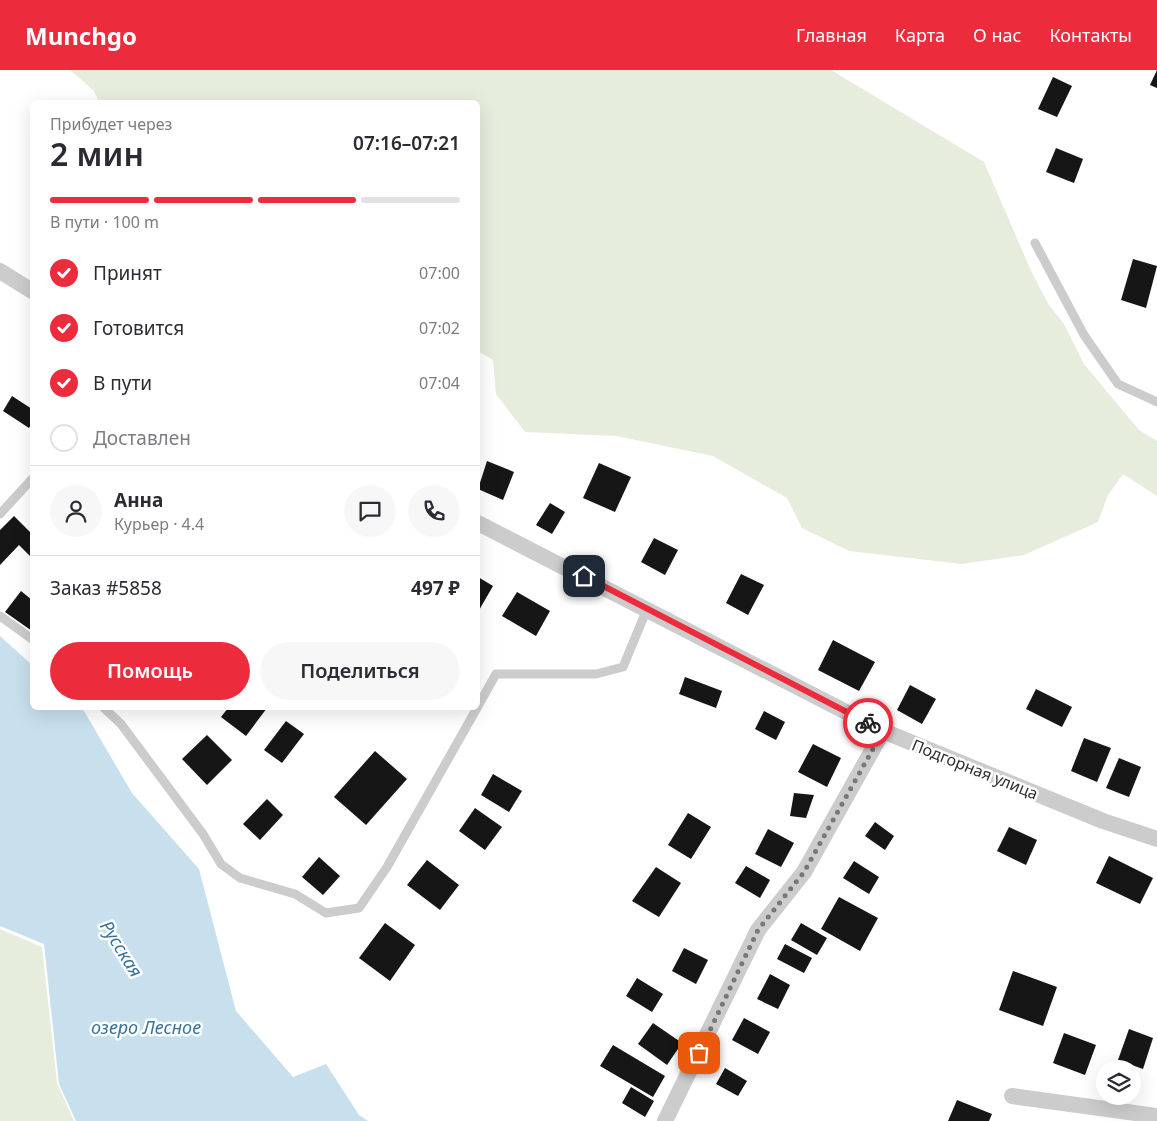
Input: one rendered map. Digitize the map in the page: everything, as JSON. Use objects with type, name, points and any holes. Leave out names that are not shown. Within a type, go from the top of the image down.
[{"type":"street","points":[[0,271],[30,291]]},
{"type":"street","name":"Подгорная улица","points":[[480,524],[647,608],[883,731],[1104,821],[1157,839]]},
{"type":"street","points":[[666,1121],[758,930],[804,872],[883,731]]},
{"type":"street","points":[[1012,1096],[1157,1116]]},
{"type":"lane","points":[[1035,243],[1084,335],[1118,384],[1157,402]]},
{"type":"lane","points":[[0,514],[30,481]]},
{"type":"lane","points":[[480,702],[496,674],[596,674],[623,667],[647,608]]},
{"type":"lane","points":[[0,616],[30,638]]},
{"type":"lane","points":[[106,710],[127,732],[203,834],[222,864],[240,878],[295,894],[326,913],[360,908],[387,867],[475,710]]},
{"type":"green space","points":[[70,70],[831,70],[984,162],[1032,273],[1049,305],[1064,324],[1084,364],[1139,430],[1157,441],[1157,496],[1123,474],[1108,495],[1098,522],[1024,555],[962,564],[849,551],[802,528],[787,498],[713,456],[616,436],[525,432],[496,394],[493,360],[480,352],[480,100],[98,100],[94,91]]},
{"type":"green space","points":[[0,929],[42,947],[57,1083],[74,1121],[0,1121]]},
{"type":"water","name":"озеро Лесное","points":[[0,636],[30,663],[30,710],[84,711],[132,793],[199,869],[236,1011],[293,1077],[326,1064],[359,1115],[368,1121],[76,1121],[59,1084],[44,944],[0,926]]},
{"type":"building","points":[[1157,70],[1157,88],[1150,85]]},
{"type":"building","points":[[1053,77],[1072,86],[1057,117],[1038,109]]},
{"type":"building","points":[[1056,148],[1083,159],[1074,183],[1046,172]]},
{"type":"building","points":[[1133,259],[1157,266],[1146,308],[1121,300]]},
{"type":"building","points":[[12,396],[30,408],[29,428],[3,411]]},
{"type":"building","points":[[487,461],[514,472],[503,500],[480,490],[480,483]]},
{"type":"building","points":[[599,463],[631,477],[615,512],[583,498]]},
{"type":"building","points":[[550,503],[565,512],[552,534],[536,525]]},
{"type":"building","points":[[14,516],[30,532],[30,556],[19,545],[0,565],[0,530]]},
{"type":"building","points":[[654,538],[678,550],[665,575],[641,562]]},
{"type":"building","points":[[741,574],[764,585],[748,615],[726,603]]},
{"type":"building","points":[[480,578],[493,586],[480,609]]},
{"type":"building","points":[[21,591],[30,598],[30,630],[5,612]]},
{"type":"building","points":[[517,592],[550,611],[536,636],[502,616]]},
{"type":"building","points":[[833,640],[875,662],[859,691],[818,670]]},
{"type":"building","points":[[685,677],[722,691],[716,708],[679,694]]},
{"type":"building","points":[[910,685],[936,699],[922,724],[897,710]]},
{"type":"building","points":[[1036,689],[1072,707],[1062,727],[1026,709]]},
{"type":"building","points":[[226,710],[266,710],[246,736],[221,717]]},
{"type":"building","points":[[764,711],[785,722],[776,740],[755,729]]},
{"type":"building","points":[[286,721],[304,734],[282,763],[264,750]]},
{"type":"building","points":[[207,735],[232,760],[207,785],[182,759]]},
{"type":"building","points":[[1084,738],[1111,748],[1097,782],[1071,771]]},
{"type":"building","points":[[813,744],[841,758],[827,787],[798,772]]},
{"type":"building","points":[[375,751],[407,779],[366,825],[334,797]]},
{"type":"building","points":[[1119,758],[1141,767],[1129,797],[1106,788]]},
{"type":"building","points":[[493,774],[522,791],[509,812],[481,795]]},
{"type":"building","points":[[794,793],[814,795],[806,818],[790,816]]},
{"type":"building","points":[[267,799],[283,815],[260,840],[243,824]]},
{"type":"building","points":[[475,808],[502,827],[485,850],[459,831]]},
{"type":"building","points":[[688,813],[711,827],[691,859],[668,845]]},
{"type":"building","points":[[875,822],[894,836],[885,850],[865,836]]},
{"type":"building","points":[[1009,827],[1037,840],[1026,865],[997,851]]},
{"type":"building","points":[[768,829],[794,843],[781,867],[755,854]]},
{"type":"building","points":[[1109,856],[1153,878],[1140,904],[1096,883]]},
{"type":"building","points":[[319,857],[340,876],[323,895],[302,877]]},
{"type":"building","points":[[427,860],[459,885],[440,910],[407,885]]},
{"type":"building","points":[[854,861],[879,877],[869,894],[843,878]]},
{"type":"building","points":[[746,866],[770,880],[760,898],[735,883]]},
{"type":"building","points":[[656,867],[681,883],[659,917],[632,901]]},
{"type":"building","points":[[839,897],[878,918],[860,951],[821,929]]},
{"type":"building","points":[[385,923],[415,945],[390,981],[359,958]]},
{"type":"building","points":[[801,923],[827,938],[817,955],[791,940]]},
{"type":"building","points":[[785,944],[812,958],[804,973],[777,959]]},
{"type":"building","points":[[684,948],[708,960],[696,984],[672,971]]},
{"type":"building","points":[[1013,971],[1057,987],[1043,1026],[999,1010]]},
{"type":"building","points":[[770,974],[790,985],[778,1009],[757,999]]},
{"type":"building","points":[[637,978],[663,994],[652,1012],[626,996]]},
{"type":"building","points":[[744,1018],[770,1032],[758,1054],[732,1040]]},
{"type":"building","points":[[653,1023],[682,1043],[667,1065],[638,1044]]},
{"type":"building","points":[[1129,1029],[1153,1038],[1143,1069],[1141,1068],[1141,1060],[1118,1060]]},
{"type":"building","points":[[1064,1033],[1096,1045],[1085,1075],[1053,1063]]},
{"type":"building","points":[[613,1045],[665,1076],[653,1097],[600,1066]]},
{"type":"building","points":[[725,1068],[747,1081],[738,1096],[716,1084]]},
{"type":"building","points":[[631,1087],[654,1101],[645,1117],[622,1103]]},
{"type":"building","points":[[957,1100],[992,1114],[989,1121],[948,1121]]},
{"type":"way so far","points":[[699,1053],[758,930],[804,872],[883,731],[868,723]]},
{"type":"route","points":[[584,576],[868,723]]},
{"type":"water label","name":"Русская","points":[[121,949]]}]
